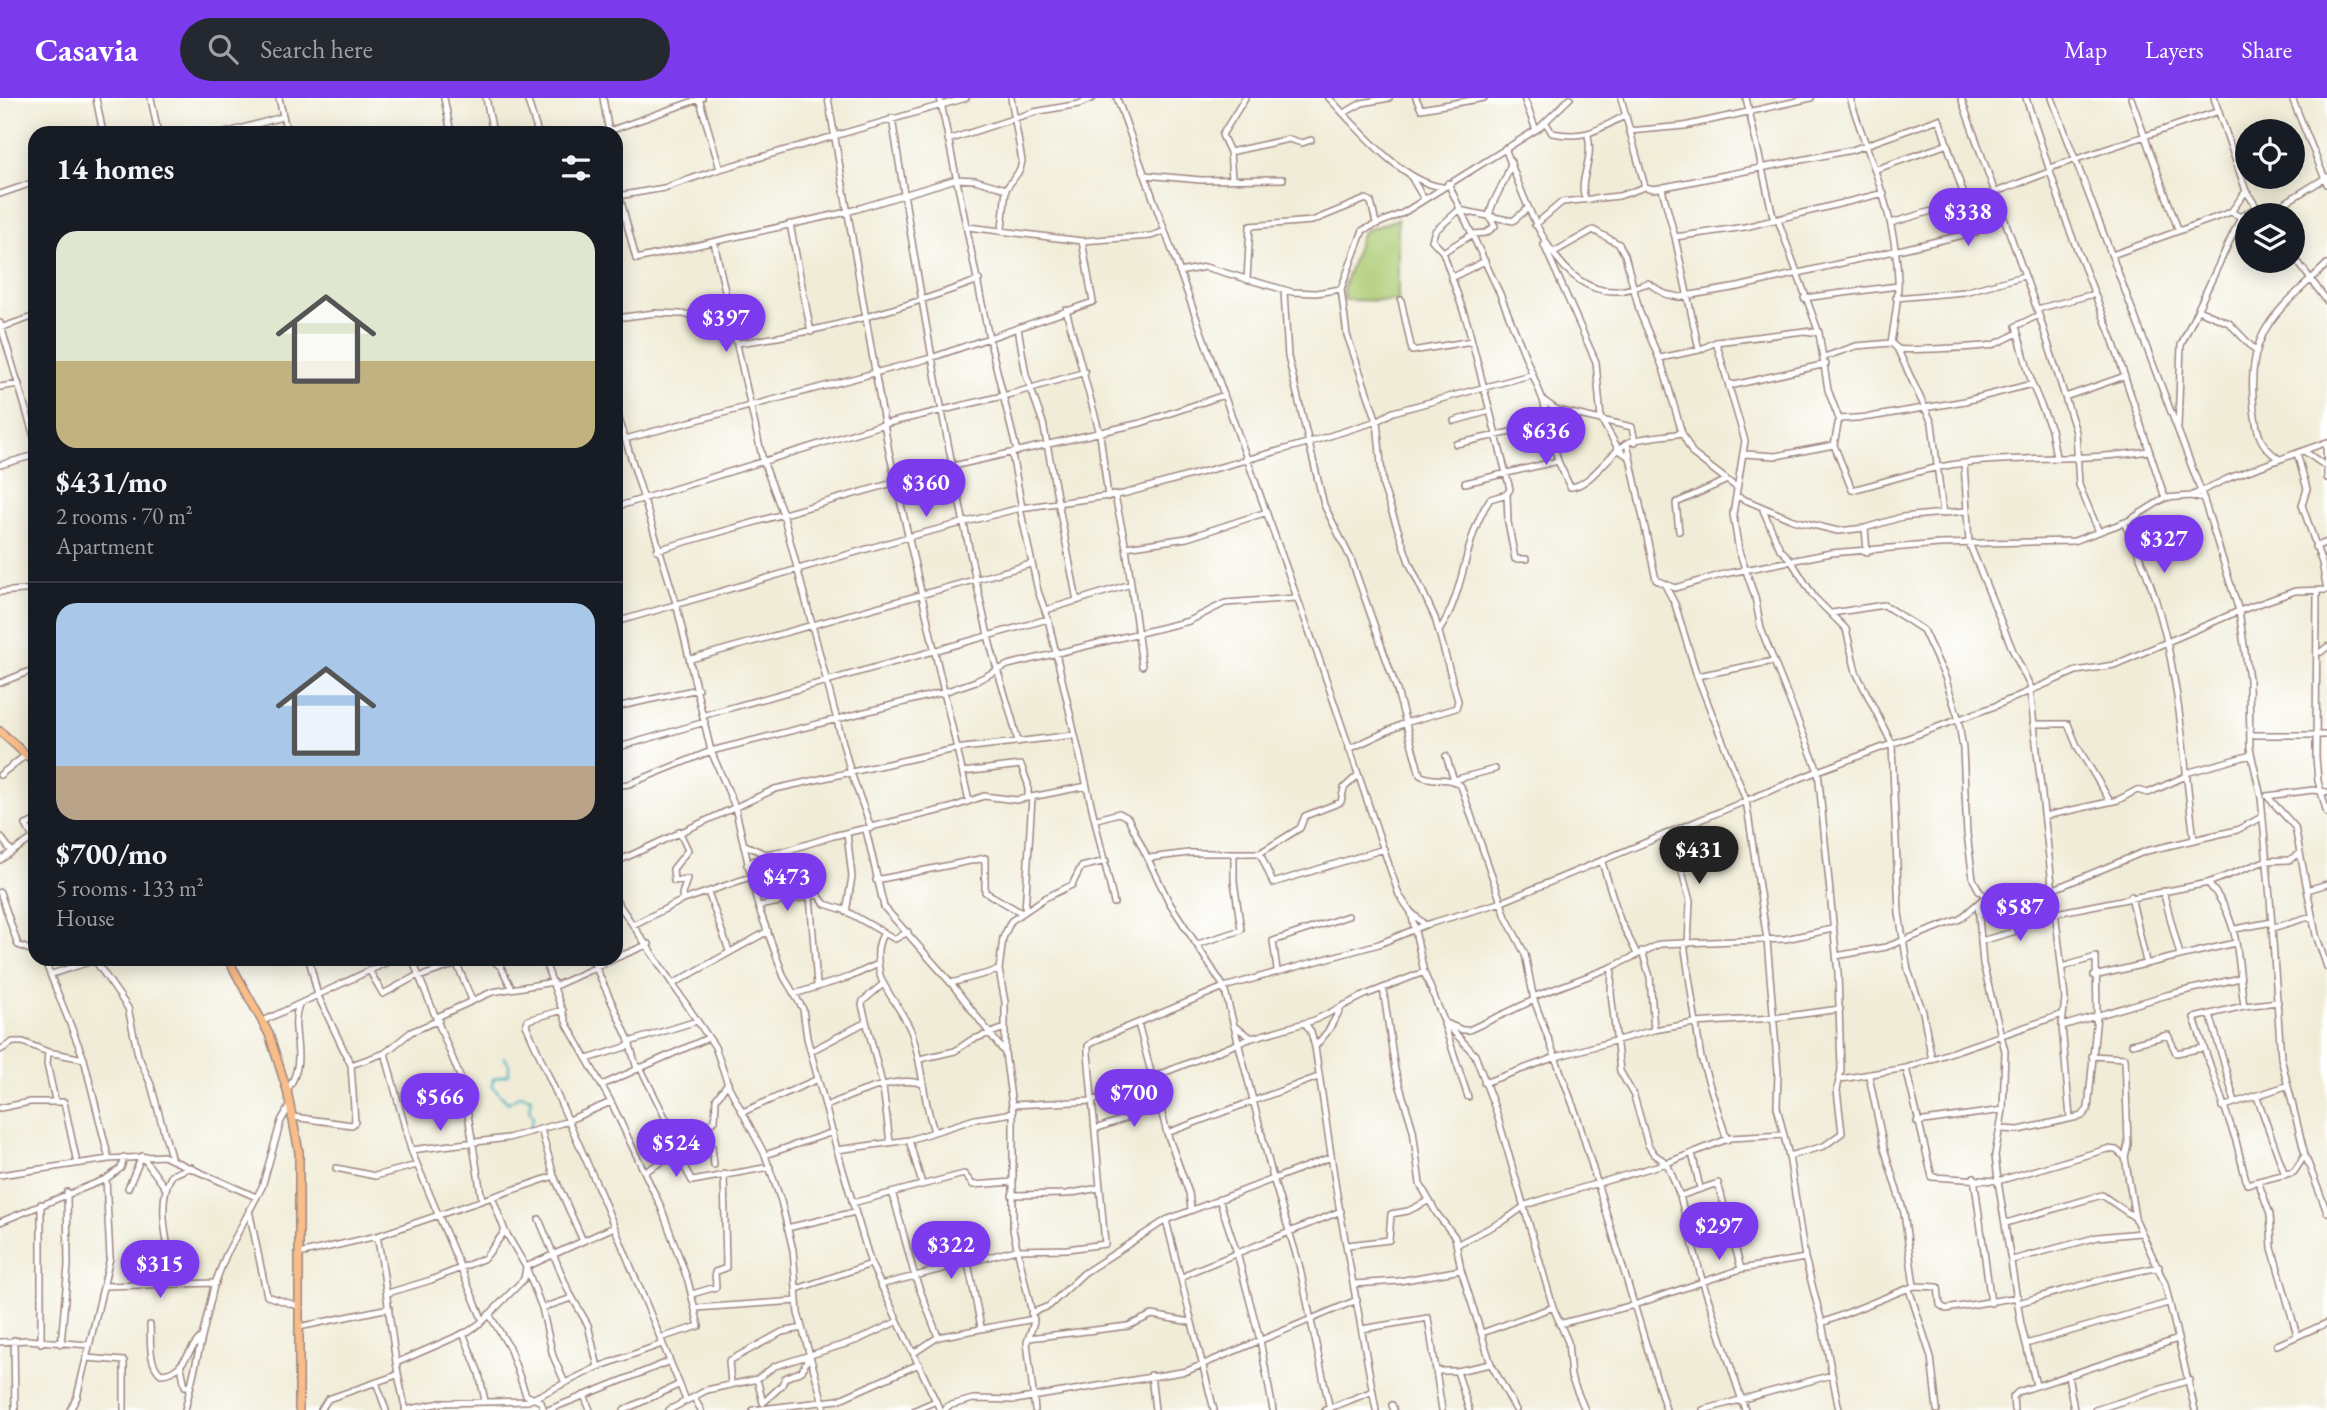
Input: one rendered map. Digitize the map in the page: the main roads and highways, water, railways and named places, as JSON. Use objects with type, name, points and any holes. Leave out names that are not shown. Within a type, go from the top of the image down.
[{"type":"main road","points":[[0,731],[28,757]]},
{"type":"main road","points":[[232,966],[263,1021],[287,1090],[293,1117],[299,1159],[296,1226],[299,1254],[299,1410]]},
{"type":"waterway","points":[[504,1057],[509,1064],[509,1074],[493,1079],[492,1086],[508,1103],[520,1095],[531,1098],[529,1109],[533,1117],[529,1130]]}]
